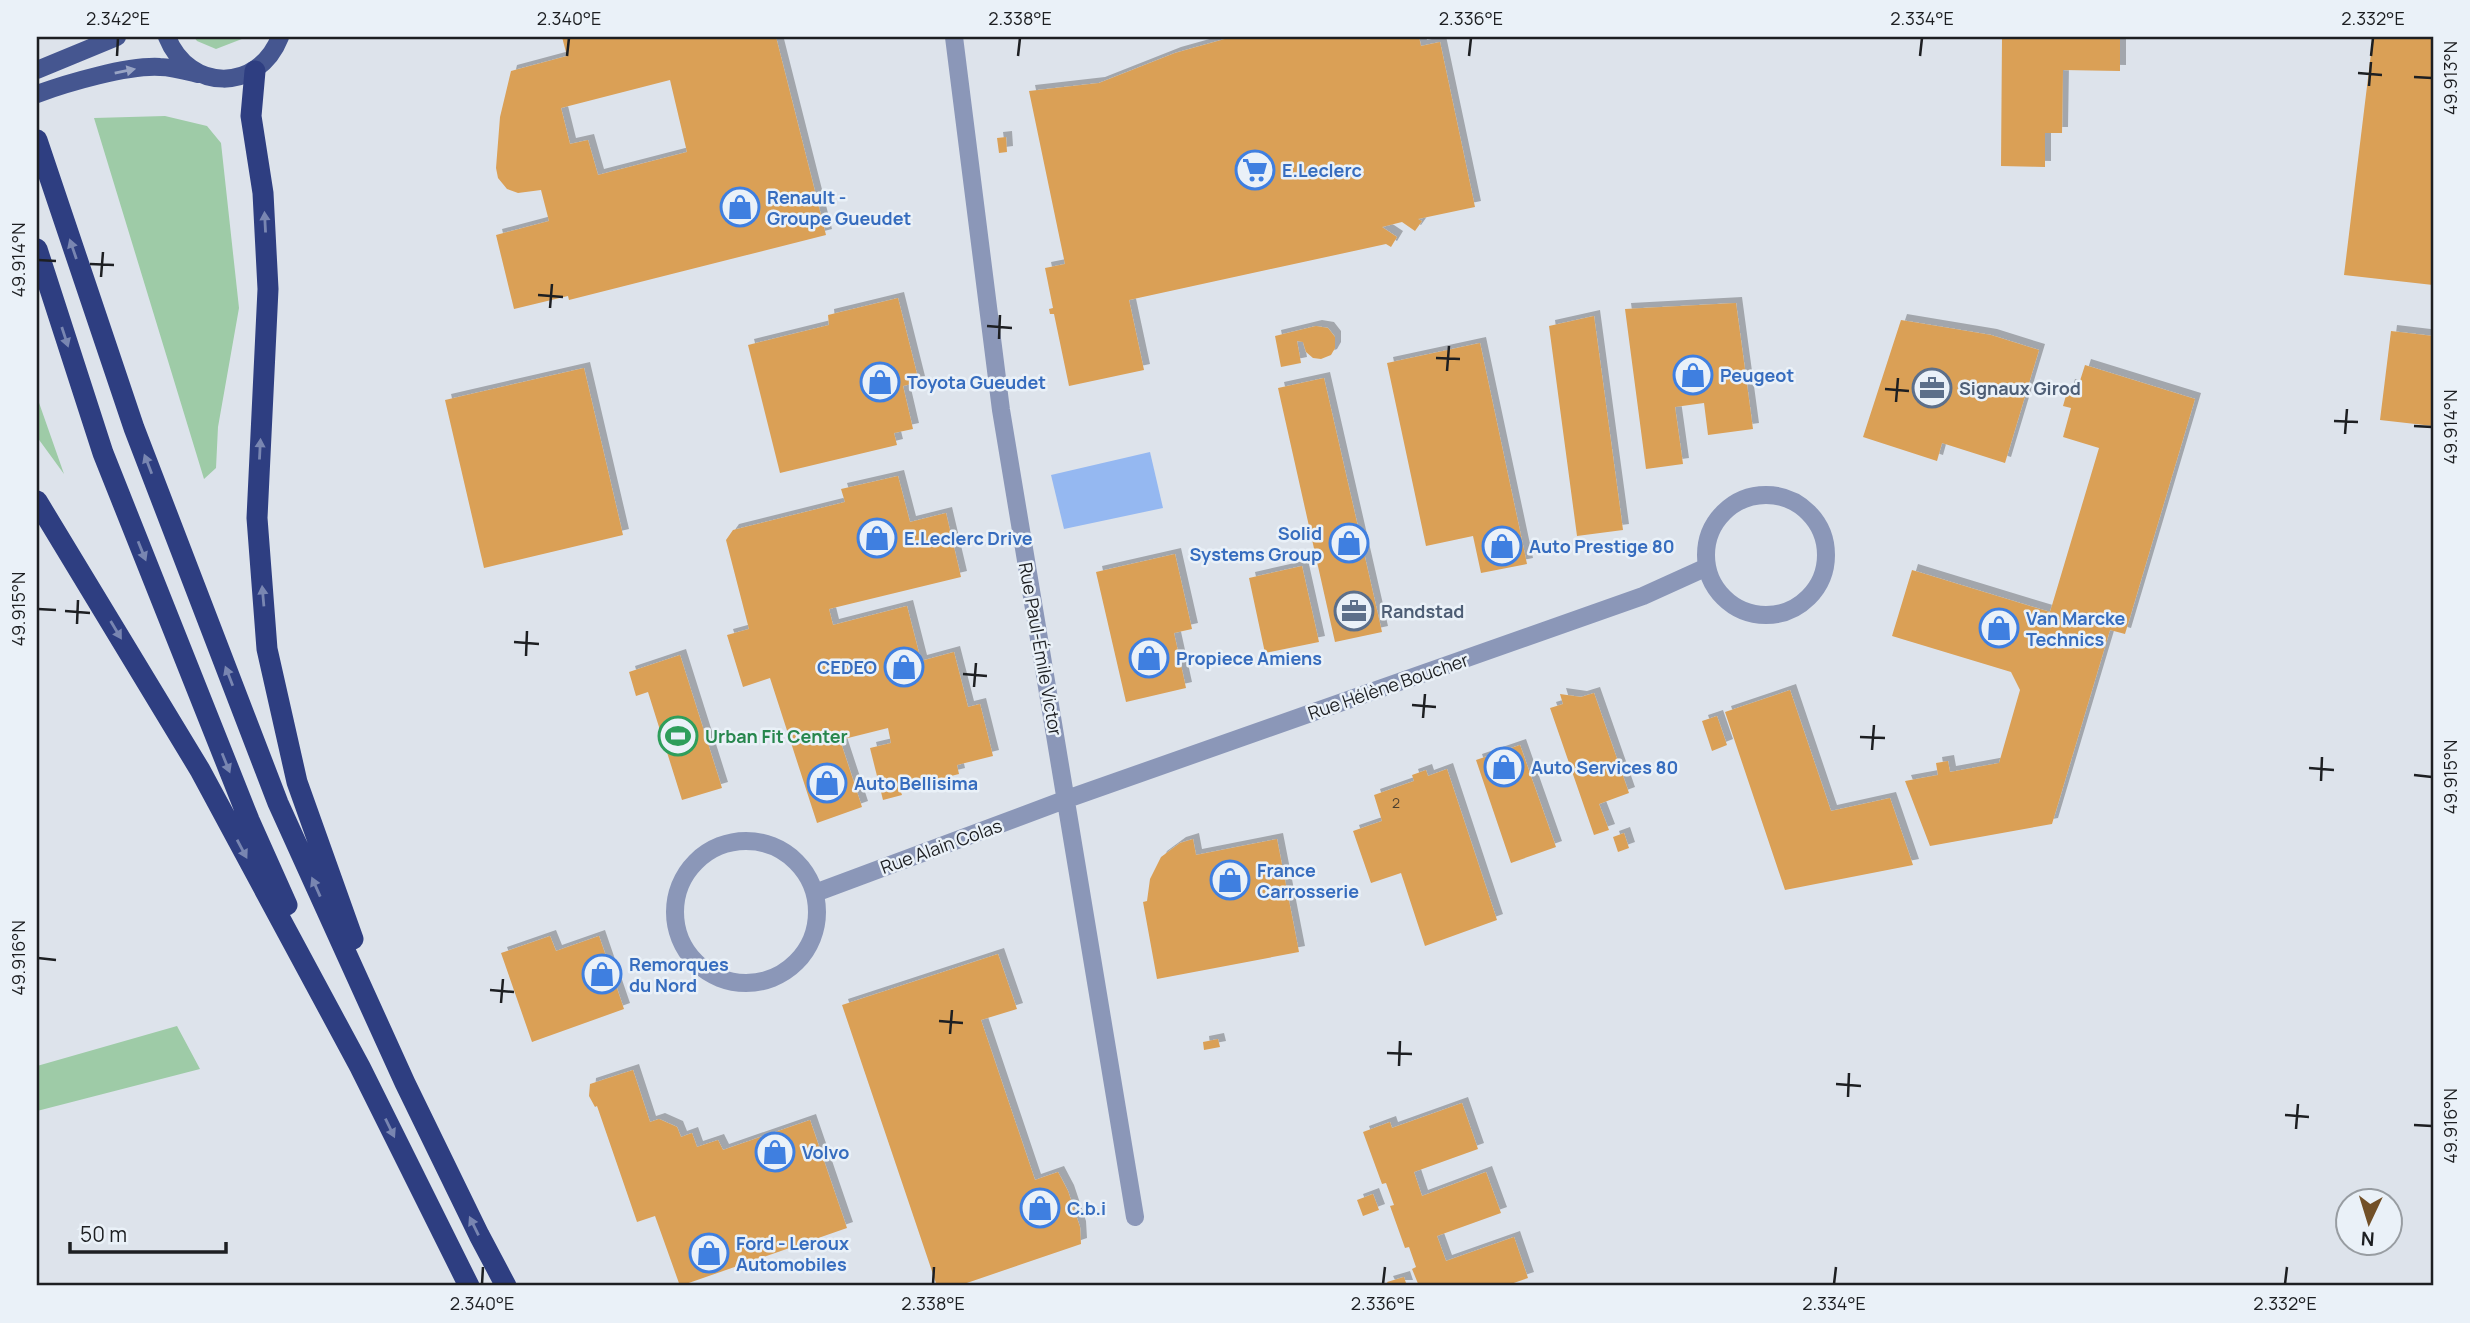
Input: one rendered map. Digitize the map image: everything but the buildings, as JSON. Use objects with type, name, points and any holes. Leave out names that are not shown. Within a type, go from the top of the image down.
[{"type":"highway","points":[[255,71],[251,116],[263,193],[268,289],[257,518],[267,649],[297,782],[405,1083]]},
{"type":"highway","points":[[37,140],[134,428],[278,803],[405,1083],[506,1286]]},
{"type":"highway","points":[[37,249],[108,466],[249,820],[360,1067]]},
{"type":"highway","points":[[37,501],[200,770],[360,1067],[469,1286]]},
{"type":"main road","points":[[37,70],[117,37]]},
{"type":"main road","points":[[167,37],[184,65],[198,74]]},
{"type":"main road","points":[[37,94],[59,86],[133,69],[160,67],[217,79],[236,78],[255,71],[270,57],[281,38]]},
{"type":"street","name":"Rue Paul-Émile Victor","points":[[954,37],[1001,410],[1135,1217]]},
{"type":"street","points":[[1763,495],[1784,498],[1802,507],[1816,522],[1825,540],[1827,561],[1821,581],[1804,602],[1778,615],[1759,615],[1741,610],[1725,599],[1714,584],[1707,567],[1707,546],[1713,527],[1726,511],[1743,500],[1763,495]]},
{"type":"street","name":"Rue Hélène Boucher","points":[[1067,800],[1643,596],[1707,567]]},
{"type":"street","name":"Rue Alain Colas","points":[[815,893],[1067,800]]},
{"type":"street","points":[[750,841],[772,845],[791,856],[806,873],[815,893],[818,915],[813,937],[802,957],[785,972],[764,982],[742,984],[719,979],[700,968],[685,951],[676,930],[674,907],[679,885],[691,866],[708,851],[728,842],[750,841]]},
{"type":"green space","points":[[194,37],[247,37],[216,49]]},
{"type":"green space","points":[[165,116],[207,126],[221,143],[239,308],[218,427],[216,468],[204,479],[94,118]]},
{"type":"green space","points":[[37,397],[64,474],[37,437]]},
{"type":"green space","points":[[177,1026],[200,1069],[37,1111],[37,1066]]},
{"type":"water","points":[[1150,452],[1163,508],[1064,529],[1051,475]]},
{"type":"place","name":"E.Leclerc","points":[[1255,170]]},
{"type":"place","name":"Renault - Groupe Gueudet","points":[[740,207]]},
{"type":"place","name":"Peugeot","points":[[1693,375]]},
{"type":"place","name":"Toyota Gueudet","points":[[880,382]]},
{"type":"place","name":"Signaux Girod","points":[[1932,388]]},
{"type":"place","name":"E.Leclerc Drive","points":[[877,538]]},
{"type":"place","name":"Solid Systems Group","points":[[1349,543]]},
{"type":"place","name":"Auto Prestige 80","points":[[1502,546]]},
{"type":"place","name":"Randstad","points":[[1354,611]]},
{"type":"place","name":"Van Marcke Technics","points":[[1999,628]]},
{"type":"place","name":"Propiece Amiens","points":[[1149,658]]},
{"type":"place","name":"CEDEO","points":[[904,667]]},
{"type":"place","name":"Urban Fit Center","points":[[678,736]]},
{"type":"place","name":"Auto Services 80","points":[[1504,767]]},
{"type":"place","name":"Auto Bellisima","points":[[827,783]]},
{"type":"place","name":"France Carrosserie","points":[[1230,880]]},
{"type":"place","name":"Remorques du Nord","points":[[602,974]]},
{"type":"place","name":"Volvo","points":[[775,1152]]},
{"type":"place","name":"C.b.i","points":[[1040,1208]]},
{"type":"place","name":"Ford - Leroux Automobiles","points":[[709,1253]]}]
